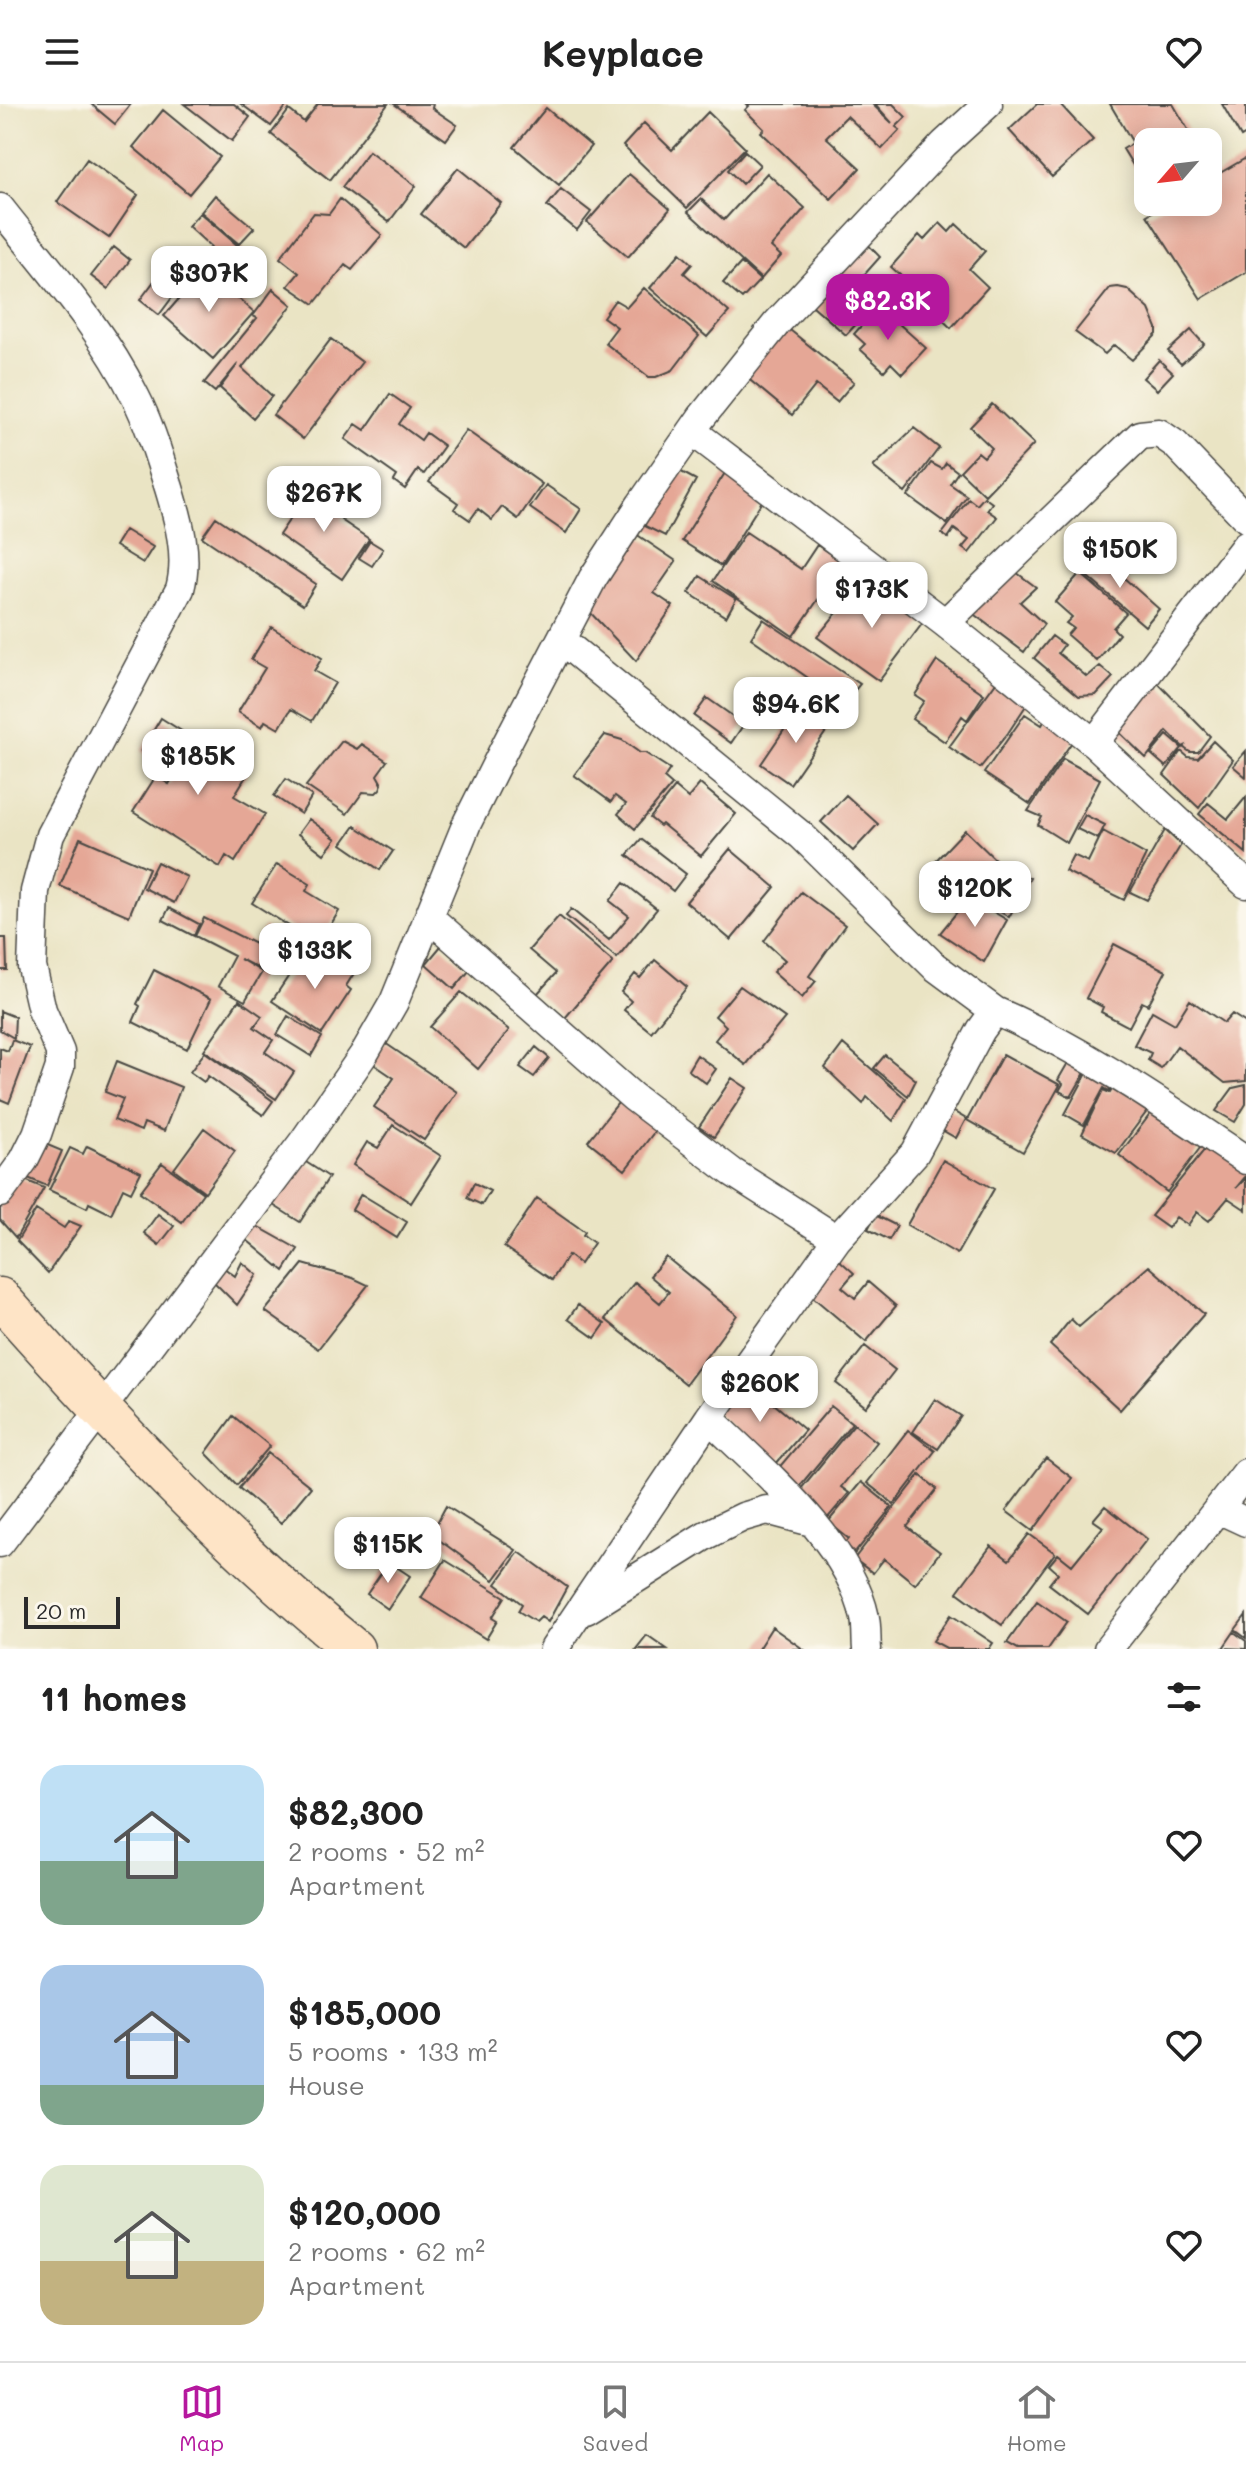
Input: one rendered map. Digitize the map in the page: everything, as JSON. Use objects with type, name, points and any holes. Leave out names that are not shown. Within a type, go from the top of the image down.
[{"type":"main road","points":[[0,1298],[236,1547],[354,1649]]},
{"type":"street","points":[[0,1543],[303,1142],[364,1054],[394,1002],[467,823],[593,578],[692,431],[777,323],[944,144],[988,104]]},
{"type":"street","points":[[0,208],[94,328],[135,396],[154,440],[171,497],[182,536],[185,573],[173,603],[50,835],[35,891],[32,967],[42,1010],[60,1052],[60,1067],[37,1134],[24,1160],[0,1193]]},
{"type":"street","points":[[692,431],[945,623],[1094,743],[1246,884]]},
{"type":"street","points":[[945,623],[1140,435],[1159,433],[1175,444],[1246,518]]},
{"type":"street","points":[[1094,743],[1246,545]]},
{"type":"street","points":[[561,640],[802,836],[934,966],[995,1011],[1039,1031],[1140,1089],[1246,1160]]},
{"type":"street","points":[[429,917],[633,1097],[732,1172],[837,1239]]},
{"type":"street","points":[[554,1649],[709,1418],[837,1239],[915,1153],[981,1030],[995,1011]]},
{"type":"street","points":[[709,1418],[816,1523],[854,1586],[865,1619],[867,1649]]},
{"type":"street","points":[[1108,1649],[1246,1473]]},
{"type":"street","points":[[1218,1509],[1246,1522]]},
{"type":"street","points":[[576,1616],[706,1535],[743,1517],[767,1510],[816,1523]]},
{"type":"building","points":[[91,104],[131,104],[115,124]]},
{"type":"building","points":[[184,104],[234,104],[250,117],[232,141]]},
{"type":"building","points":[[241,104],[288,104],[271,126]]},
{"type":"building","points":[[318,104],[388,104],[330,180],[271,134],[289,110],[304,122]]},
{"type":"building","points":[[394,104],[433,104],[432,108],[457,125],[446,140]]},
{"type":"building","points":[[747,104],[872,104],[892,123],[875,104],[893,104],[906,117],[896,127],[900,130],[882,149],[847,116],[826,137],[860,168],[831,199],[761,132],[764,129],[745,110],[749,106]]},
{"type":"building","points":[[1037,104],[1060,104],[1093,140],[1052,177],[1009,130]]},
{"type":"building","points":[[1110,104],[1173,104],[1187,128],[1134,128],[1134,167],[1123,149],[1133,143]]},
{"type":"building","points":[[1222,104],[1246,104],[1246,134],[1241,137]]},
{"type":"building","points":[[546,108],[591,146],[559,185],[514,147]]},
{"type":"building","points":[[163,110],[220,157],[189,194],[133,147]]},
{"type":"building","points":[[708,112],[745,148],[687,208],[623,146],[644,123],[672,150]]},
{"type":"building","points":[[369,151],[416,186],[389,222],[342,187]]},
{"type":"building","points":[[745,151],[760,165],[742,184],[728,170]]},
{"type":"building","points":[[1246,158],[1246,272],[1201,299],[1148,216],[1222,216],[1222,172]]},
{"type":"building","points":[[87,159],[138,195],[109,238],[57,202]]},
{"type":"building","points":[[458,168],[501,203],[464,248],[421,214]]},
{"type":"building","points":[[767,173],[805,208],[771,247],[781,256],[761,279],[688,212],[701,199],[724,220]]},
{"type":"building","points":[[629,174],[670,209],[628,257],[587,222]]},
{"type":"building","points":[[561,189],[591,212],[577,230],[547,206]]},
{"type":"building","points":[[215,195],[254,228],[239,244],[201,212]]},
{"type":"building","points":[[340,199],[382,235],[352,270],[345,265],[314,304],[288,286],[299,273],[280,258],[314,213],[329,214]]},
{"type":"building","points":[[200,213],[245,252],[232,267],[220,257],[210,269],[200,260],[211,247],[188,226]]},
{"type":"building","points":[[940,223],[949,232],[956,224],[985,251],[969,269],[988,287],[951,328],[931,309],[926,315],[909,299],[917,290],[891,267],[919,235],[924,240]]},
{"type":"building","points":[[854,230],[880,257],[840,302],[860,320],[846,335],[804,298]]},
{"type":"building","points":[[114,247],[130,260],[108,289],[91,276]]},
{"type":"building","points":[[680,253],[692,264],[684,273],[729,312],[707,337],[650,288]]},
{"type":"building","points":[[741,263],[760,280],[742,299],[723,283]]},
{"type":"building","points":[[205,269],[254,312],[213,359],[164,316]]},
{"type":"building","points":[[158,276],[177,291],[159,315],[140,300]]},
{"type":"building","points":[[644,288],[699,336],[673,370],[656,377],[649,377],[605,343],[617,327],[603,317],[615,300],[627,307]]},
{"type":"building","points":[[1110,288],[1127,289],[1149,309],[1157,328],[1157,334],[1132,360],[1114,345],[1105,354],[1075,332]]},
{"type":"building","points":[[273,289],[292,305],[242,368],[272,396],[253,418],[220,388],[238,364],[215,392],[204,383],[257,318],[253,316]]},
{"type":"building","points":[[879,306],[926,348],[902,374],[891,363],[884,371],[860,349],[865,344],[854,334]]},
{"type":"building","points":[[785,326],[854,382],[837,402],[816,385],[792,415],[745,376]]},
{"type":"building","points":[[1191,330],[1204,344],[1181,364],[1168,351]]},
{"type":"building","points":[[331,339],[362,362],[303,439],[273,415]]},
{"type":"building","points":[[1159,360],[1173,373],[1157,390],[1143,378]]},
{"type":"building","points":[[390,394],[410,408],[399,424],[421,440],[426,433],[444,446],[424,474],[418,470],[405,489],[394,481],[397,476],[345,439],[356,424],[365,430]]},
{"type":"building","points":[[992,404],[1034,444],[985,495],[960,471],[978,452],[984,457],[992,448],[970,427]]},
{"type":"building","points":[[914,428],[939,448],[905,493],[873,467]]},
{"type":"building","points":[[466,430],[542,484],[518,519],[502,507],[492,520],[478,509],[470,520],[454,509],[458,503],[429,482]]},
{"type":"building","points":[[931,463],[942,469],[946,463],[958,472],[950,484],[967,496],[947,524],[908,496]]},
{"type":"building","points":[[674,468],[696,480],[665,536],[643,525]]},
{"type":"building","points":[[725,473],[764,498],[721,566],[682,541]]},
{"type":"building","points":[[546,485],[581,509],[566,533],[530,508]]},
{"type":"building","points":[[311,488],[346,512],[341,520],[369,539],[342,579],[279,535]]},
{"type":"building","points":[[984,497],[992,503],[987,510],[997,517],[969,553],[962,548],[969,540],[954,529],[948,538],[942,534],[969,499],[977,505]]},
{"type":"building","points":[[216,517],[316,584],[303,605],[202,537]]},
{"type":"building","points":[[125,530],[153,547],[143,563],[115,546]]},
{"type":"building","points":[[633,532],[676,561],[654,593],[673,606],[636,661],[586,608]]},
{"type":"building","points":[[746,532],[801,569],[817,545],[843,563],[793,636],[713,581]]},
{"type":"building","points":[[370,541],[383,549],[372,566],[359,558]]},
{"type":"building","points":[[1097,554],[1159,609],[1145,626],[1082,572]]},
{"type":"building","points":[[1001,561],[1036,587],[1020,602],[1044,624],[1024,652],[967,609]]},
{"type":"building","points":[[1080,573],[1126,613],[1113,628],[1119,634],[1097,661],[1067,635],[1073,628],[1066,623],[1072,617],[1055,602]]},
{"type":"building","points":[[700,576],[736,599],[726,617],[689,593]]},
{"type":"building","points":[[876,586],[925,620],[879,681],[817,637],[858,587],[869,594]]},
{"type":"building","points":[[763,619],[860,684],[838,711],[819,698],[822,693],[808,684],[811,680],[751,638]]},
{"type":"building","points":[[271,627],[322,658],[314,671],[335,683],[312,721],[291,709],[279,729],[265,721],[262,727],[238,712],[265,668],[251,660]]},
{"type":"building","points":[[1052,636],[1064,645],[1058,653],[1087,677],[1100,666],[1113,677],[1096,695],[1079,696],[1034,658]]},
{"type":"building","points":[[937,661],[984,694],[967,720],[962,716],[945,742],[912,719],[924,701],[915,695]]},
{"type":"building","points":[[1002,674],[1031,698],[980,768],[949,747]]},
{"type":"building","points":[[1151,676],[1210,736],[1198,752],[1184,748],[1167,731],[1146,758],[1117,730]]},
{"type":"building","points":[[707,698],[744,724],[731,743],[694,716]]},
{"type":"building","points":[[801,705],[830,726],[790,784],[761,764]]},
{"type":"building","points":[[1050,712],[1078,733],[1030,804],[984,773],[1025,714],[1042,725]]},
{"type":"building","points":[[161,718],[248,773],[234,796],[265,814],[235,862],[226,856],[220,867],[133,812],[156,776],[169,784],[176,772],[141,751]]},
{"type":"building","points":[[605,735],[622,740],[670,769],[664,778],[672,785],[635,829],[618,814],[626,804],[615,796],[611,802],[574,775]]},
{"type":"building","points":[[1167,735],[1182,748],[1166,767],[1151,754]]},
{"type":"building","points":[[342,741],[357,749],[362,744],[387,761],[377,775],[382,784],[380,789],[376,793],[363,792],[347,814],[306,786]]},
{"type":"building","points":[[1213,741],[1233,760],[1199,808],[1164,775],[1181,751],[1188,757],[1198,758]]},
{"type":"building","points":[[1246,751],[1246,777],[1233,766]]},
{"type":"building","points":[[1063,759],[1100,779],[1067,843],[1038,825],[1042,817],[1028,811]]},
{"type":"building","points":[[286,779],[312,796],[301,814],[274,796]]},
{"type":"building","points":[[700,784],[736,814],[701,856],[650,818],[675,787],[688,798]]},
{"type":"building","points":[[846,795],[878,824],[853,851],[821,822]]},
{"type":"building","points":[[1246,797],[1246,853],[1199,814],[1208,803],[1228,819]]},
{"type":"building","points":[[1085,815],[1105,825],[1098,839],[1077,829]]},
{"type":"building","points":[[309,819],[336,839],[324,854],[298,834]]},
{"type":"building","points":[[355,826],[393,851],[380,870],[342,844]]},
{"type":"building","points":[[965,830],[1007,871],[983,896],[968,881],[950,900],[923,874]]},
{"type":"building","points":[[1165,830],[1181,845],[1147,900],[1130,892]]},
{"type":"building","points":[[1103,831],[1146,855],[1124,900],[1065,871],[1073,855],[1088,862]]},
{"type":"building","points":[[80,838],[149,868],[129,916],[60,886]]},
{"type":"building","points":[[641,839],[686,874],[673,891],[627,855]]},
{"type":"building","points":[[730,849],[775,887],[731,940],[686,902]]},
{"type":"building","points":[[157,862],[187,877],[174,903],[144,888]]},
{"type":"building","points":[[277,864],[310,884],[306,891],[339,911],[325,934],[316,928],[310,939],[252,903]]},
{"type":"building","points":[[1011,869],[1030,878],[1009,917],[987,904]]},
{"type":"building","points":[[624,883],[657,909],[617,958],[566,916],[571,909],[609,940],[629,916],[610,901]]},
{"type":"building","points":[[801,892],[845,925],[809,976],[816,981],[802,998],[773,972],[785,960],[764,941]]},
{"type":"building","points":[[969,897],[1007,920],[984,962],[940,933]]},
{"type":"building","points":[[169,908],[199,924],[194,936],[163,920]]},
{"type":"building","points":[[559,916],[613,962],[565,1018],[537,994],[556,973],[529,950]]},
{"type":"building","points":[[204,918],[255,944],[264,927],[281,935],[263,971],[240,959],[262,972],[245,1001],[218,986],[234,956],[195,936]]},
{"type":"building","points":[[0,938],[6,938],[7,970],[0,970]]},
{"type":"building","points":[[1114,944],[1166,971],[1148,1005],[1142,1002],[1129,1027],[1101,1012],[1103,1007],[1086,998]]},
{"type":"building","points":[[441,946],[469,971],[454,989],[426,964]]},
{"type":"building","points":[[304,953],[328,969],[336,957],[356,970],[346,986],[351,990],[322,1034],[272,1001]]},
{"type":"building","points":[[655,960],[687,987],[651,1032],[624,1010],[631,1001],[621,992],[635,974],[640,978]]},
{"type":"building","points":[[154,970],[211,999],[187,1049],[133,1022],[140,1006],[137,1004]]},
{"type":"building","points":[[740,986],[785,1018],[746,1065],[715,1040],[726,1026],[715,1016]]},
{"type":"building","points":[[461,992],[509,1030],[478,1069],[430,1027]]},
{"type":"building","points":[[239,1000],[262,1016],[254,1027],[273,1040],[265,1052],[294,1072],[276,1099],[204,1050]]},
{"type":"building","points":[[1190,1000],[1224,1023],[1232,1014],[1246,1023],[1246,1081],[1225,1083],[1177,1046],[1161,1068],[1148,1060],[1151,1053],[1134,1045],[1152,1011],[1175,1024]]},
{"type":"building","points":[[0,1011],[15,1017],[14,1038],[0,1030]]},
{"type":"building","points":[[288,1016],[322,1037],[311,1056],[277,1035]]},
{"type":"building","points":[[12,1040],[30,1047],[9,1103],[0,1099],[0,1048],[8,1051]]},
{"type":"building","points":[[385,1043],[457,1092],[424,1140],[374,1107],[394,1078],[372,1063]]},
{"type":"building","points":[[843,1044],[906,1099],[893,1121],[867,1097],[863,1104],[825,1068]]},
{"type":"building","points":[[536,1047],[549,1058],[534,1077],[520,1067]]},
{"type":"building","points":[[205,1052],[273,1101],[263,1115],[208,1076],[204,1082],[190,1072]]},
{"type":"building","points":[[1003,1054],[1060,1085],[1023,1152],[967,1120]]},
{"type":"building","points":[[1073,1054],[1090,1064],[1071,1097],[1059,1091],[1063,1084],[1058,1080]]},
{"type":"building","points":[[697,1055],[716,1069],[706,1083],[688,1070]]},
{"type":"building","points":[[885,1055],[916,1080],[908,1096],[874,1068]]},
{"type":"building","points":[[117,1061],[181,1087],[164,1131],[144,1123],[141,1131],[114,1120],[123,1099],[105,1092]]},
{"type":"building","points":[[1092,1064],[1116,1078],[1109,1091],[1104,1088],[1084,1125],[1065,1114]]},
{"type":"building","points":[[732,1078],[747,1088],[714,1137],[699,1127]]},
{"type":"building","points":[[1115,1084],[1151,1106],[1116,1153],[1082,1134],[1103,1090],[1110,1093]]},
{"type":"building","points":[[1246,1085],[1246,1104],[1235,1122],[1216,1111],[1233,1088]]},
{"type":"building","points":[[622,1098],[658,1127],[625,1170],[588,1141]]},
{"type":"building","points":[[944,1106],[966,1119],[956,1138],[933,1125]]},
{"type":"building","points":[[1155,1108],[1203,1144],[1167,1192],[1119,1155]]},
{"type":"building","points":[[393,1125],[441,1156],[411,1203],[353,1165],[367,1142],[378,1148]]},
{"type":"building","points":[[204,1128],[235,1151],[205,1192],[174,1169]]},
{"type":"building","points":[[26,1136],[62,1151],[47,1186],[11,1171]]},
{"type":"building","points":[[1209,1144],[1246,1168],[1246,1176],[1236,1188],[1246,1178],[1246,1210],[1228,1198],[1209,1221],[1197,1212],[1188,1225],[1176,1217],[1168,1228],[1151,1216]]},
{"type":"building","points":[[87,1146],[141,1172],[131,1192],[123,1188],[111,1214],[89,1203],[87,1208],[49,1190],[70,1148],[83,1154]]},
{"type":"building","points":[[295,1155],[329,1177],[300,1222],[265,1200]]},
{"type":"building","points":[[943,1160],[994,1189],[957,1254],[907,1225]]},
{"type":"building","points":[[162,1163],[203,1193],[182,1222],[140,1192]]},
{"type":"building","points":[[8,1173],[44,1188],[16,1238],[0,1220],[0,1191]]},
{"type":"building","points":[[474,1183],[490,1191],[482,1205],[467,1198]]},
{"type":"building","points":[[361,1194],[407,1222],[397,1238],[352,1210]]},
{"type":"building","points":[[537,1198],[585,1232],[583,1235],[594,1243],[580,1264],[568,1255],[552,1280],[504,1247]]},
{"type":"building","points":[[36,1210],[64,1228],[69,1221],[81,1226],[48,1273],[17,1241]]},
{"type":"building","points":[[158,1214],[174,1226],[159,1245],[144,1233]]},
{"type":"building","points":[[875,1215],[897,1226],[889,1240],[868,1229]]},
{"type":"building","points":[[239,1216],[298,1249],[284,1271],[230,1226]]},
{"type":"building","points":[[666,1257],[737,1315],[686,1384],[605,1319],[635,1282],[660,1303],[669,1292],[650,1276]]},
{"type":"building","points":[[837,1258],[854,1273],[842,1287],[855,1298],[868,1282],[896,1306],[866,1342],[808,1293]]},
{"type":"building","points":[[216,1262],[235,1276],[242,1262],[257,1275],[237,1305],[206,1274]]},
{"type":"building","points":[[303,1264],[368,1285],[318,1349],[265,1311]]},
{"type":"building","points":[[1149,1266],[1204,1314],[1120,1410],[1050,1345],[1071,1319],[1079,1327]]},
{"type":"building","points":[[578,1305],[605,1324],[595,1338],[568,1319]]},
{"type":"building","points":[[865,1346],[895,1370],[866,1407],[836,1383]]},
{"type":"building","points":[[739,1385],[762,1404],[767,1398],[805,1430],[775,1465],[715,1413]]},
{"type":"building","points":[[935,1399],[961,1416],[938,1449],[913,1432]]},
{"type":"building","points":[[831,1406],[852,1423],[798,1488],[776,1471]]},
{"type":"building","points":[[233,1416],[270,1446],[237,1485],[206,1453]]},
{"type":"building","points":[[854,1424],[877,1442],[841,1487],[849,1493],[826,1520],[800,1490]]},
{"type":"building","points":[[908,1430],[935,1451],[894,1504],[867,1483]]},
{"type":"building","points":[[268,1453],[311,1487],[281,1523],[239,1488]]},
{"type":"building","points":[[1046,1458],[1072,1478],[1033,1531],[1006,1511]]},
{"type":"building","points":[[920,1475],[937,1489],[907,1527],[940,1552],[915,1584],[884,1559],[873,1573],[854,1559]]},
{"type":"building","points":[[861,1482],[892,1507],[855,1553],[845,1544],[849,1539],[828,1522]]},
{"type":"building","points":[[446,1506],[516,1550],[494,1580],[431,1534]]},
{"type":"building","points":[[1105,1506],[1147,1539],[1088,1614],[1049,1584],[1058,1573],[1049,1565],[1058,1554],[1072,1565],[1103,1527],[1093,1520]]},
{"type":"building","points":[[1029,1534],[1055,1553],[1002,1625],[957,1592],[991,1546],[1009,1560]]},
{"type":"building","points":[[519,1552],[567,1587],[548,1622],[541,1617],[536,1622],[518,1611],[522,1604],[496,1584]]},
{"type":"building","points":[[445,1560],[505,1597],[492,1618],[497,1621],[486,1639],[421,1598]]},
{"type":"building","points":[[389,1562],[410,1576],[388,1609],[367,1594]]},
{"type":"building","points":[[1037,1601],[1067,1622],[1048,1649],[1018,1649],[1007,1643]]},
{"type":"building","points":[[951,1615],[993,1643],[989,1649],[948,1649],[933,1641]]},
{"type":"building","points":[[1246,1615],[1246,1638],[1235,1630]]},
{"type":"building","points":[[772,1627],[803,1649],[758,1649]]},
{"type":"building","points":[[1234,1632],[1246,1641],[1246,1649],[1223,1648]]},
{"type":"building","points":[[647,1635],[667,1649],[636,1649]]}]
